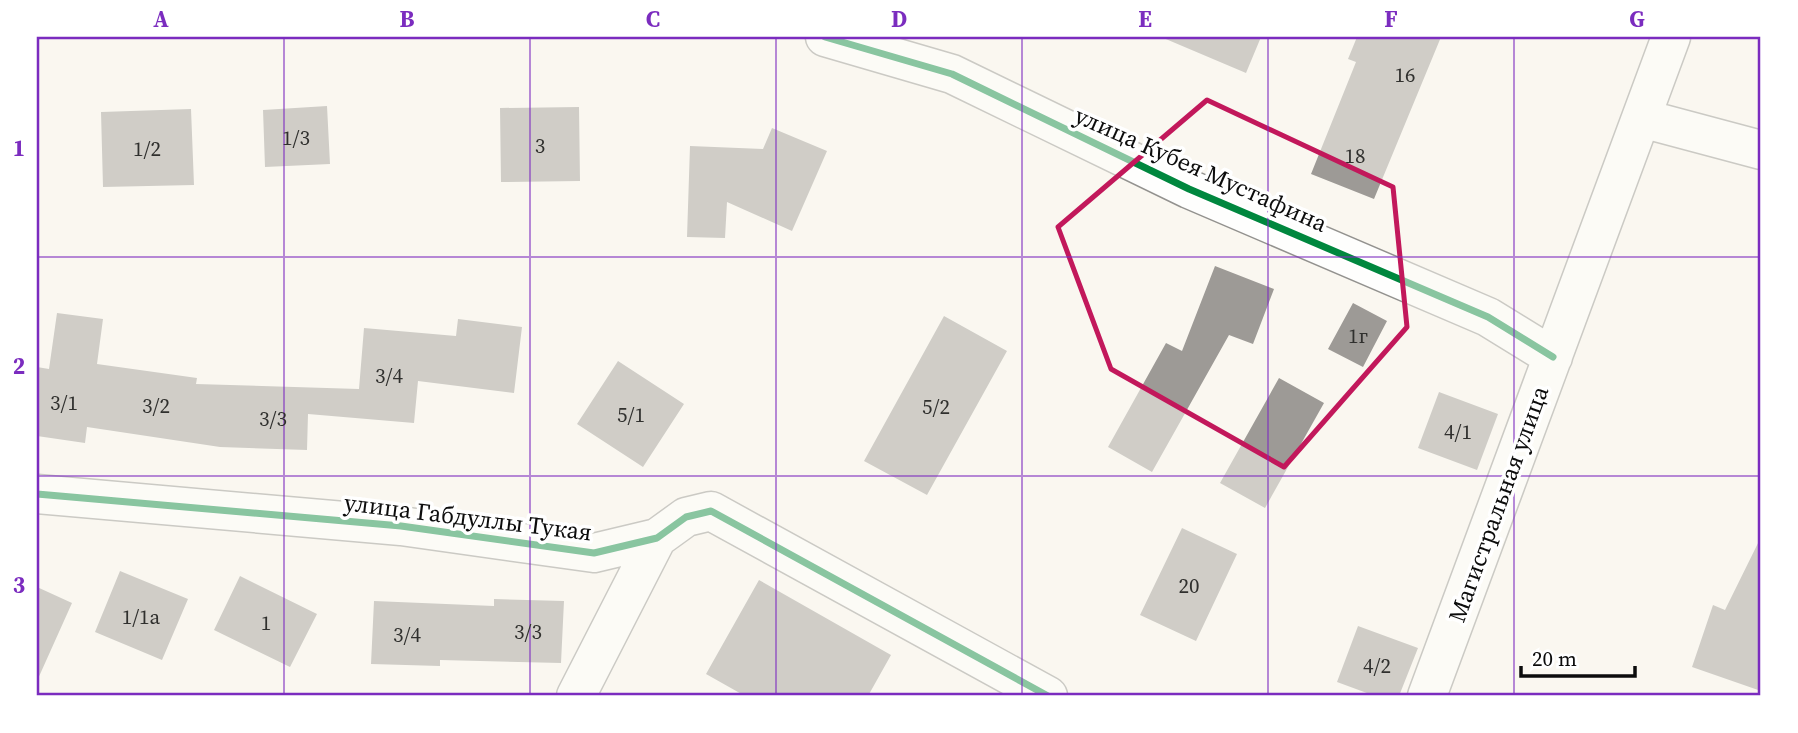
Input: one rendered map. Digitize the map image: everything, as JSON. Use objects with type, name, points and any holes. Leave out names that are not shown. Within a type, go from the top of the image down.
[{"type":"street","name":"улица Кубея Мустафина","points":[[825,37],[951,74],[1189,189],[1488,317],[1553,356]]},
{"type":"street","name":"Магистральная улица","points":[[1427,696],[1671,37]]},
{"type":"street","points":[[1641,118],[1761,150]]},
{"type":"street","name":"улица Габдуллы Тукая","points":[[37,494],[401,526],[594,553],[657,538],[686,517],[711,511],[1048,696]]},
{"type":"street","points":[[576,696],[657,538]]},
{"type":"highlighted area","points":[[1207,100],[1393,187],[1407,327],[1284,467],[1111,369],[1058,227]]},
{"type":"building","points":[[1161,37],[1261,37],[1246,73]]},
{"type":"building","points":[[1357,37],[1441,37],[1374,199],[1311,174],[1356,62],[1348,59]]},
{"type":"building","points":[[327,106],[330,164],[265,167],[263,110]]},
{"type":"building","points":[[579,107],[580,181],[501,182],[500,108]]},
{"type":"building","points":[[191,109],[194,185],[103,187],[101,112]]},
{"type":"building","points":[[772,128],[827,151],[792,231],[727,202],[725,238],[687,237],[690,146],[763,149]]},
{"type":"building","points":[[1215,266],[1274,289],[1253,344],[1229,335],[1152,472],[1108,447],[1166,343],[1182,351]]},
{"type":"building","points":[[1353,303],[1387,321],[1363,367],[1328,349]]},
{"type":"building","points":[[57,313],[103,319],[97,364],[197,378],[196,384],[359,389],[364,328],[456,336],[458,319],[522,327],[514,393],[418,381],[414,423],[308,414],[307,450],[220,447],[87,427],[85,443],[37,436],[37,367],[49,369]]},
{"type":"building","points":[[944,316],[1007,351],[927,495],[864,461]]},
{"type":"building","points":[[618,361],[684,404],[643,467],[577,424]]},
{"type":"building","points":[[1279,378],[1324,403],[1265,508],[1220,483]]},
{"type":"building","points":[[1439,392],[1498,414],[1477,470],[1418,448]]},
{"type":"building","points":[[1182,528],[1237,554],[1196,641],[1140,615]]},
{"type":"building","points":[[1761,537],[1761,691],[1692,667],[1713,605],[1725,610]]},
{"type":"building","points":[[120,571],[188,599],[162,660],[95,632]]},
{"type":"building","points":[[240,576],[317,614],[290,667],[214,630]]},
{"type":"building","points":[[759,580],[891,655],[868,696],[745,696],[706,674]]},
{"type":"building","points":[[37,587],[72,603],[37,681]]},
{"type":"building","points":[[494,599],[564,601],[561,663],[440,660],[440,666],[371,664],[374,601],[494,606]]},
{"type":"building","points":[[1358,626],[1418,648],[1399,696],[1375,696],[1337,682]]},
{"type":"cycle path","points":[[825,37],[952,74],[1189,189],[1488,317],[1553,357]]},
{"type":"cycle path","points":[[37,494],[401,526],[594,553],[657,538],[686,517],[711,511],[1048,696]]}]
